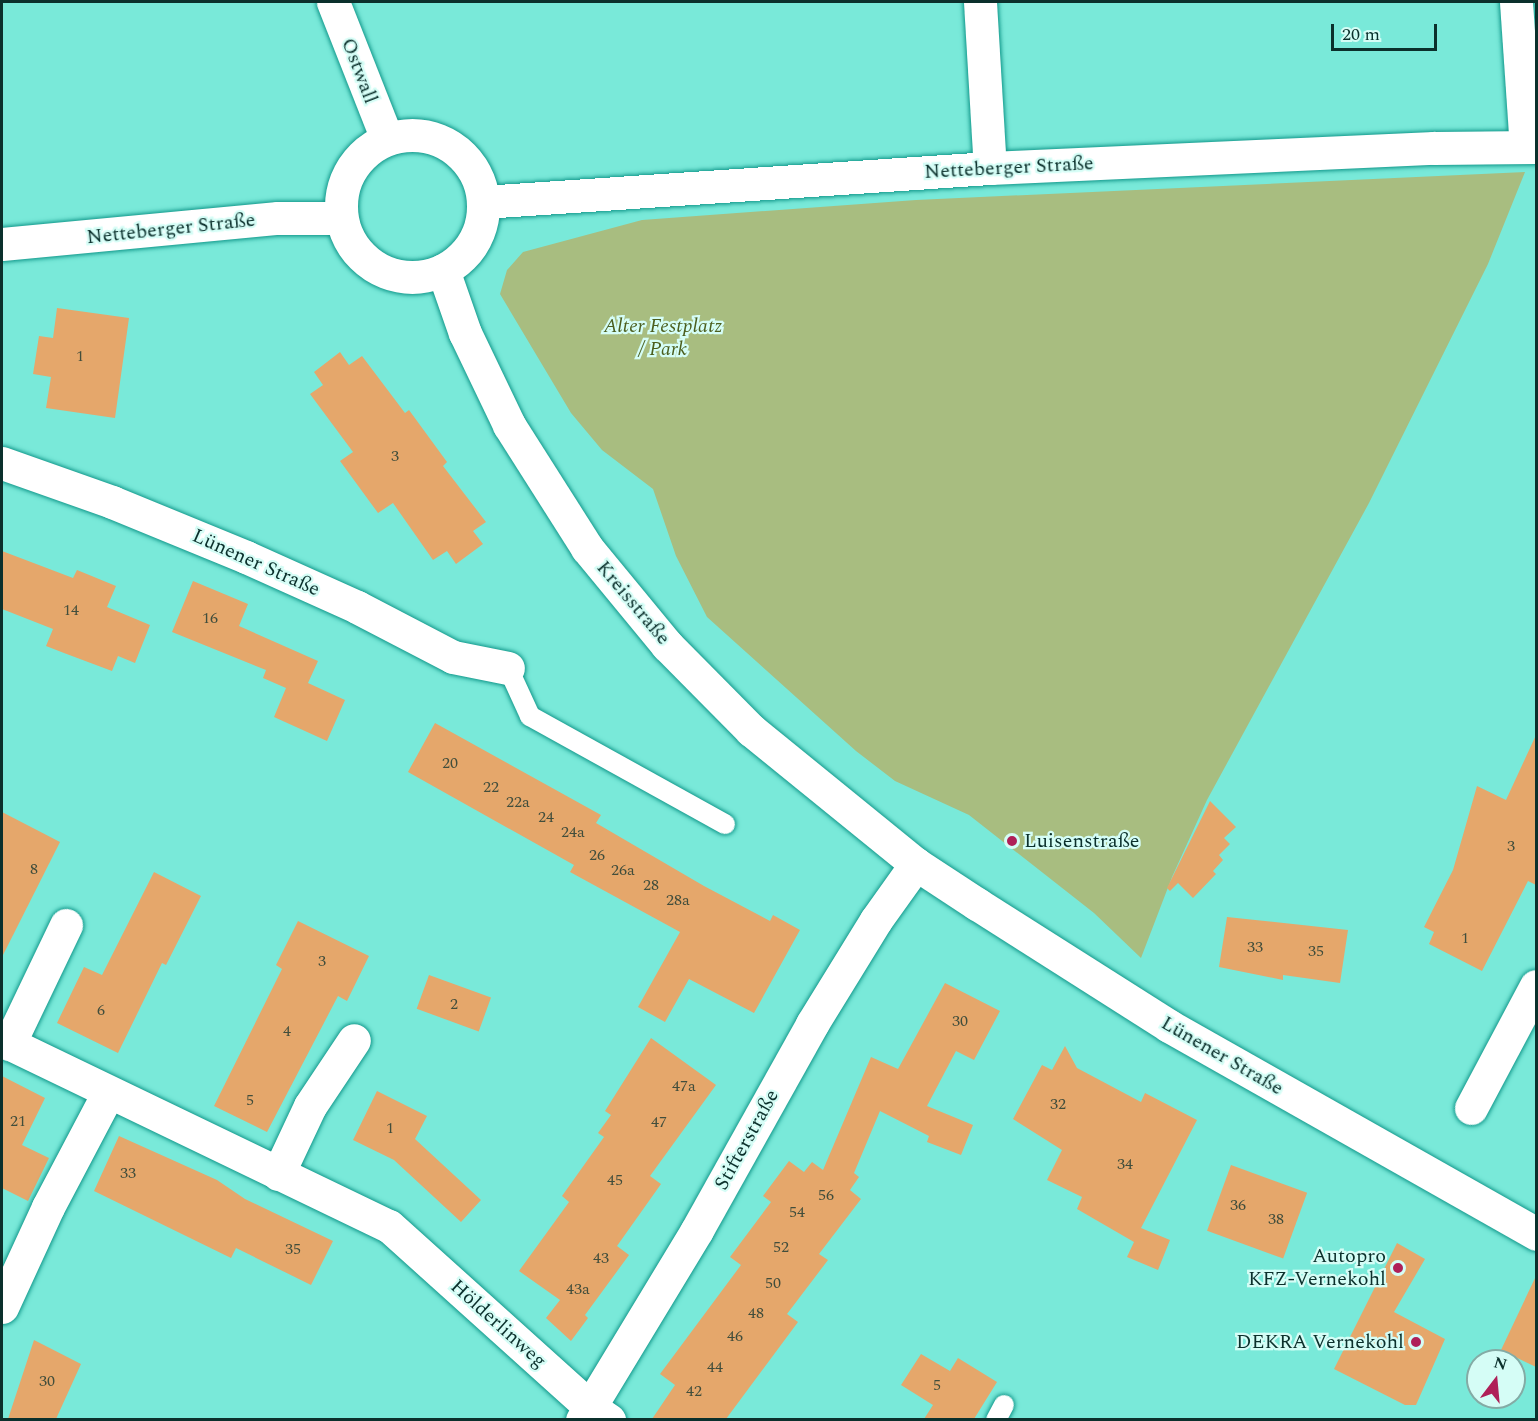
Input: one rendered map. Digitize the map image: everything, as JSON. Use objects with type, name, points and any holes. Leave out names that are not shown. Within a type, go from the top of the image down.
[{"type":"street","name":"Ostwall","points":[[333,2],[387,139]]},
{"type":"street","points":[[980,2],[990,168]]},
{"type":"street","points":[[1516,2],[1531,147]]},
{"type":"street","points":[[422,137],[439,141],[461,155],[477,175],[483,202],[474,242],[460,259],[443,270],[411,277],[379,270],[361,257],[348,239],[341,218],[341,193],[350,170],[366,152],[387,139],[422,137]]},
{"type":"street","name":"Netteberger Straße","points":[[483,202],[990,168],[1531,147]]},
{"type":"street","name":"Netteberger Straße","points":[[2,244],[278,218],[341,218]]},
{"type":"street","name":"Kreisstraße","points":[[443,270],[465,333],[509,425],[587,548],[667,645],[751,730],[916,864]]},
{"type":"street","name":"Lünener Straße","points":[[2,463],[112,502],[246,557],[453,657],[508,668]]},
{"type":"street","name":"Lünener Straße","points":[[916,864],[1168,1026],[1536,1234]]},
{"type":"street","name":"Stifterstraße","points":[[594,1416],[812,1024],[876,920],[916,864]]},
{"type":"street","points":[[5,1042],[66,925]]},
{"type":"street","points":[[1471,1108],[1536,986]]},
{"type":"street","points":[[278,1174],[310,1106],[354,1040]]},
{"type":"street","name":"Hölderlinweg","points":[[5,1042],[389,1226],[594,1416]]},
{"type":"street","points":[[2,1307],[48,1207],[108,1093]]},
{"type":"lane","points":[[508,668],[530,716],[724,824]]},
{"type":"green space","name":"Alter Festplatz / Park","points":[[1525,172],[1488,264],[1369,503],[1207,800],[1172,877],[1141,958],[1094,913],[969,815],[895,781],[856,751],[707,617],[676,556],[653,489],[602,450],[571,413],[500,294],[507,270],[523,252],[642,220],[916,200]]},
{"type":"building","points":[[57,308],[129,318],[115,418],[46,408],[51,377],[33,374],[39,336],[53,338]]},
{"type":"building","points":[[340,352],[349,365],[362,356],[405,413],[409,410],[447,462],[443,466],[486,522],[473,531],[483,544],[456,564],[447,551],[433,560],[393,503],[378,513],[340,461],[353,452],[310,394],[323,385],[314,372]]},
{"type":"building","points":[[2,551],[73,578],[77,570],[116,586],[107,607],[150,625],[135,663],[118,656],[112,671],[46,646],[53,629],[2,609]]},
{"type":"building","points":[[193,581],[248,604],[239,626],[318,661],[308,683],[345,700],[327,741],[274,717],[286,688],[263,678],[266,670],[172,632]]},
{"type":"building","points":[[435,723],[601,815],[596,823],[704,886],[770,921],[773,915],[800,930],[754,1013],[689,979],[665,1022],[638,1007],[680,932],[570,872],[574,865],[408,772]]},
{"type":"building","points":[[1536,735],[1536,885],[1528,881],[1482,971],[1429,944],[1434,932],[1424,927],[1453,870],[1477,786],[1506,800]]},
{"type":"building","points":[[1210,801],[1236,827],[1224,838],[1230,844],[1219,855],[1223,860],[1213,871],[1216,874],[1193,898],[1178,883],[1170,891],[1167,888]]},
{"type":"building","points":[[2,812],[60,842],[2,957]]},
{"type":"building","points":[[154,872],[201,896],[166,965],[162,963],[118,1053],[57,1023],[84,967],[102,975]]},
{"type":"building","points":[[1227,917],[1348,930],[1340,983],[1283,975],[1283,980],[1219,967]]},
{"type":"building","points":[[298,921],[369,956],[347,1001],[338,996],[267,1132],[214,1106],[282,969],[276,965]]},
{"type":"building","points":[[429,975],[491,998],[479,1031],[417,1009]]},
{"type":"building","points":[[945,983],[1000,1011],[974,1060],[956,1051],[927,1106],[973,1125],[961,1155],[927,1142],[929,1136],[880,1111],[854,1173],[859,1177],[850,1190],[861,1199],[819,1254],[828,1260],[787,1314],[798,1322],[726,1419],[652,1419],[675,1385],[660,1374],[741,1265],[730,1257],[771,1202],[763,1196],[789,1161],[804,1172],[812,1162],[823,1170],[871,1057],[898,1069]]},
{"type":"building","points":[[651,1038],[716,1085],[650,1176],[661,1184],[617,1246],[629,1255],[585,1315],[588,1318],[571,1341],[546,1318],[560,1300],[519,1271],[569,1202],[562,1196],[604,1137],[598,1133],[611,1115],[605,1111]]},
{"type":"building","points":[[1065,1046],[1077,1068],[1141,1102],[1145,1093],[1197,1120],[1141,1228],[1170,1240],[1158,1270],[1127,1257],[1134,1242],[1077,1209],[1082,1197],[1047,1180],[1062,1150],[1013,1119],[1042,1065],[1052,1070]]},
{"type":"building","points":[[2,1076],[45,1098],[22,1145],[49,1158],[28,1201],[2,1188]]},
{"type":"building","points":[[377,1091],[427,1116],[415,1139],[481,1200],[461,1222],[394,1160],[353,1140]]},
{"type":"building","points":[[119,1136],[217,1180],[245,1199],[333,1241],[311,1285],[236,1248],[231,1258],[94,1191]]},
{"type":"building","points":[[1231,1165],[1307,1193],[1283,1258],[1207,1231]]},
{"type":"building","points":[[1397,1243],[1425,1259],[1394,1312],[1445,1339],[1416,1405],[1405,1405],[1334,1369]]},
{"type":"building","points":[[1536,1276],[1536,1367],[1526,1362],[1526,1349],[1501,1349]]},
{"type":"building","points":[[34,1340],[81,1364],[56,1419],[8,1419]]},
{"type":"building","points":[[921,1354],[950,1371],[958,1358],[997,1382],[974,1419],[924,1419],[933,1405],[901,1385]]},
{"type":"place","name":"Luisenstraße","points":[[1012,841]]},
{"type":"place","name":"Autopro KFZ-Vernekohl","points":[[1398,1268]]},
{"type":"place","name":"DEKRA Vernekohl","points":[[1416,1342]]}]
